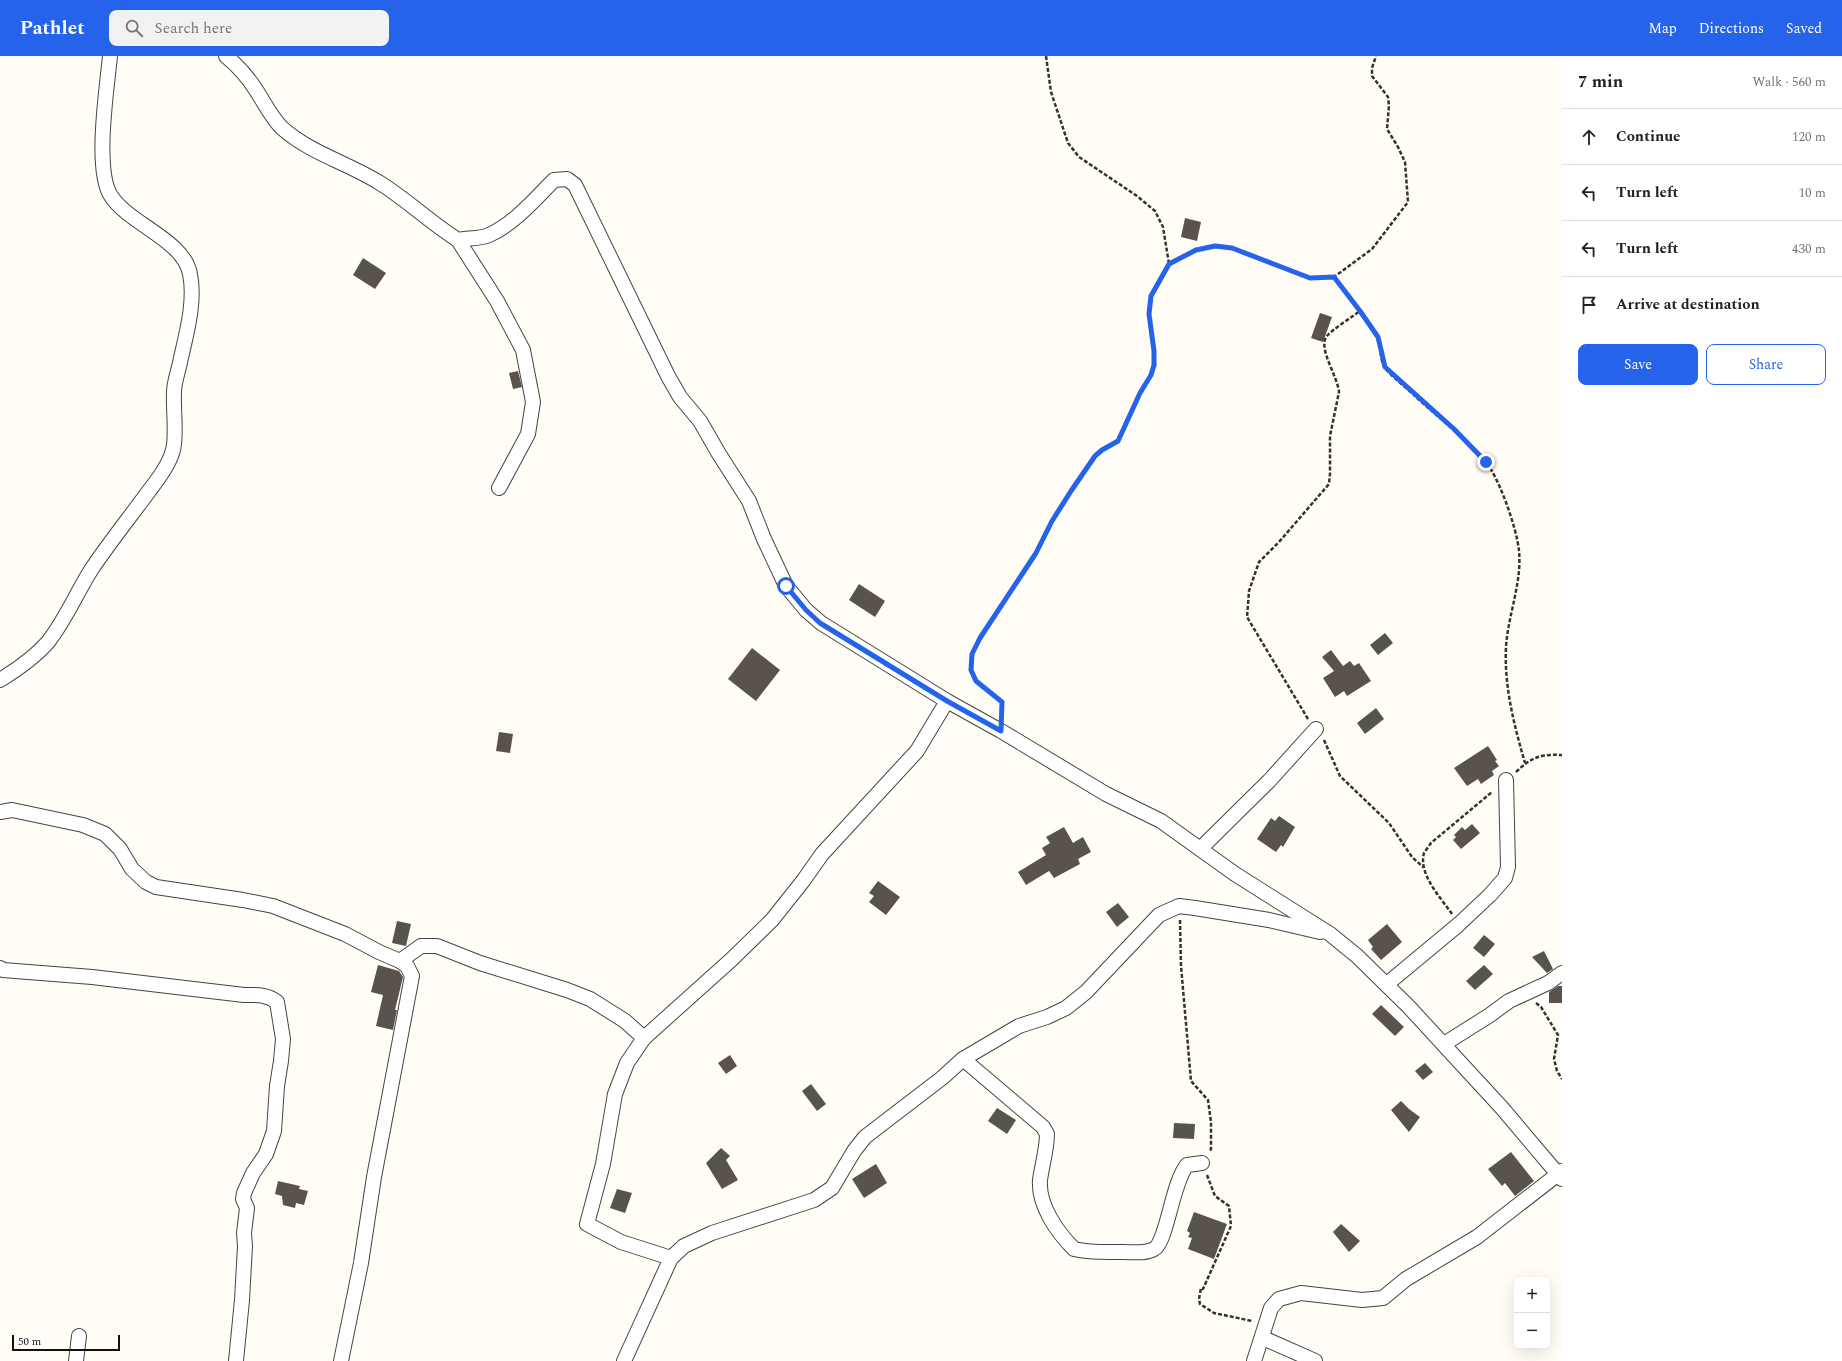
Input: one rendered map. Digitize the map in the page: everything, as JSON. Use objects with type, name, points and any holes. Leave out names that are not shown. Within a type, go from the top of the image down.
[{"type":"street","points":[[0,680],[32,659],[68,615],[91,570],[165,469],[173,450],[174,390],[188,327],[192,290],[190,272],[183,259],[167,241],[123,209],[110,196],[105,178],[103,157],[103,116],[110,56]]},
{"type":"street","points":[[226,56],[240,67],[273,118],[293,137],[309,148],[340,161],[379,182],[406,200],[442,230],[458,240],[497,301],[523,350],[533,402],[528,434],[499,488]]},
{"type":"street","points":[[458,240],[488,236],[501,229],[554,180],[566,180],[575,185],[668,376],[680,397],[700,421],[749,501],[764,539],[786,586],[806,610],[820,623],[947,701],[1001,731],[1106,794],[1161,821],[1235,874],[1330,934],[1387,984],[1444,1044],[1561,1175],[1477,1237],[1406,1279],[1383,1298],[1362,1300],[1313,1293],[1290,1295],[1279,1299],[1271,1308],[1263,1338],[1254,1361]]},
{"type":"street","points":[[671,1258],[621,1242],[587,1224],[603,1164],[615,1094],[627,1063],[644,1038],[731,960],[772,920],[822,854],[917,751],[947,701]]},
{"type":"street","points":[[1200,848],[1268,781],[1316,729]]},
{"type":"street","points":[[1387,984],[1458,925],[1506,878],[1508,867],[1506,780]]},
{"type":"street","points":[[0,812],[12,810],[83,826],[105,834],[120,849],[132,869],[146,882],[156,887],[273,906],[345,934],[400,961],[407,966],[412,976],[374,1177],[361,1263],[341,1361]]},
{"type":"street","points":[[624,1361],[671,1258],[684,1246],[712,1233],[814,1200],[832,1188],[854,1151],[865,1137],[942,1078],[963,1059],[1019,1026],[1047,1017],[1066,1008],[1086,992],[1159,914],[1179,906],[1235,913],[1330,934]]},
{"type":"street","points":[[400,961],[421,946],[437,946],[480,963],[590,999],[625,1021],[644,1038]]},
{"type":"street","points":[[0,968],[3,970],[92,977],[244,995],[263,995],[271,997],[277,1002],[283,1039],[277,1086],[274,1131],[266,1154],[253,1173],[244,1193],[243,1199],[247,1208],[244,1233],[245,1246],[242,1300],[236,1361]]},
{"type":"street","points":[[1444,1044],[1509,1001],[1548,983],[1562,973]]},
{"type":"street","points":[[963,1059],[1043,1127],[1047,1134],[1040,1182],[1041,1196],[1053,1222],[1074,1249],[1099,1252],[1141,1253],[1154,1249],[1162,1240],[1175,1189],[1183,1170],[1187,1165],[1202,1163]]},
{"type":"street","points":[[76,1361],[79,1336]]},
{"type":"street","points":[[1263,1338],[1315,1361]]},
{"type":"path","points":[[1046,56],[1051,92],[1068,143],[1078,157],[1137,196],[1156,211],[1163,227],[1169,264]]},
{"type":"path","points":[[1001,731],[1002,702],[976,681],[971,670],[972,654],[980,638],[1036,553],[1052,521],[1071,491],[1095,456],[1102,450],[1118,441],[1137,400],[1151,375],[1154,365],[1154,351],[1149,314],[1151,296],[1169,264],[1196,250],[1215,246],[1232,248],[1310,278],[1334,277],[1372,249],[1408,202],[1405,162],[1387,129],[1389,106],[1388,97],[1372,76],[1372,68],[1376,56]]},
{"type":"path","points":[[1334,277],[1378,337],[1385,367],[1454,429],[1486,462],[1497,482],[1510,515],[1519,552],[1516,588],[1506,646],[1507,684],[1516,732],[1526,763]]},
{"type":"path","points":[[1360,311],[1328,335],[1324,341],[1324,349],[1339,385],[1339,392],[1330,436],[1329,484],[1255,568],[1247,600],[1247,617],[1302,711],[1323,738],[1340,776],[1389,823],[1412,856],[1423,867],[1428,879],[1458,925]]},
{"type":"path","points":[[1423,867],[1424,853],[1431,842],[1526,763],[1534,757],[1548,754],[1562,755]]},
{"type":"path","points":[[1179,906],[1181,966],[1191,1081],[1208,1100],[1211,1122],[1211,1149],[1202,1163],[1212,1191],[1215,1196],[1229,1206],[1231,1218],[1229,1225],[1231,1226],[1203,1289],[1201,1288],[1199,1299],[1200,1304],[1214,1313],[1267,1324]]},
{"type":"path","points":[[1526,993],[1541,1007],[1558,1035],[1554,1059],[1557,1071],[1562,1079]]},
{"type":"building","points":[[1185,218],[1201,222],[1197,241],[1181,237]]},
{"type":"building","points":[[363,258],[386,273],[375,289],[353,275]]},
{"type":"building","points":[[1320,313],[1332,317],[1323,342],[1311,338]]},
{"type":"building","points":[[518,371],[522,387],[513,389],[509,373]]},
{"type":"building","points":[[859,584],[885,601],[875,617],[849,600]]},
{"type":"building","points":[[1385,633],[1393,643],[1378,655],[1370,645]]},
{"type":"building","points":[[752,648],[780,670],[756,701],[728,679]]},
{"type":"building","points":[[1331,650],[1343,666],[1350,661],[1354,666],[1359,663],[1371,681],[1347,696],[1344,691],[1335,697],[1323,678],[1334,671],[1322,657]]},
{"type":"building","points":[[1376,708],[1384,719],[1365,734],[1357,723]]},
{"type":"building","points":[[499,732],[513,734],[510,753],[496,751]]},
{"type":"building","points":[[1488,746],[1499,766],[1492,771],[1494,775],[1481,784],[1478,779],[1467,786],[1454,768]]},
{"type":"building","points":[[1279,816],[1295,827],[1283,847],[1281,845],[1276,852],[1257,839],[1271,818],[1275,821]]},
{"type":"building","points":[[1472,824],[1480,833],[1461,849],[1453,840],[1456,837],[1454,835],[1462,827],[1465,830]]},
{"type":"building","points":[[1064,827],[1073,843],[1083,837],[1091,852],[1078,859],[1080,864],[1054,878],[1049,871],[1026,885],[1018,872],[1046,855],[1042,848],[1050,843],[1046,837]]},
{"type":"building","points":[[878,881],[900,897],[886,915],[869,902],[874,896],[869,893]]},
{"type":"building","points":[[1118,903],[1129,917],[1117,927],[1106,912]]},
{"type":"building","points":[[397,921],[411,924],[406,946],[392,943]]},
{"type":"building","points":[[1387,924],[1402,942],[1381,960],[1371,949],[1373,947],[1368,940]]},
{"type":"building","points":[[1484,935],[1495,944],[1484,957],[1473,948]]},
{"type":"building","points":[[1544,951],[1553,969],[1547,973],[1532,957]]},
{"type":"building","points":[[378,965],[399,971],[403,977],[395,1010],[397,1010],[393,1030],[376,1026],[383,995],[371,992]]},
{"type":"building","points":[[1484,965],[1493,974],[1475,990],[1466,981]]},
{"type":"building","points":[[1558,986],[1562,986],[1562,1003],[1549,1003],[1549,992]]},
{"type":"building","points":[[1381,1005],[1404,1027],[1395,1036],[1372,1014]]},
{"type":"building","points":[[730,1055],[737,1066],[726,1074],[718,1063]]},
{"type":"building","points":[[1425,1063],[1433,1072],[1423,1080],[1415,1071]]},
{"type":"building","points":[[811,1084],[826,1104],[817,1111],[802,1091]]},
{"type":"building","points":[[1401,1101],[1420,1117],[1409,1132],[1391,1110]]},
{"type":"building","points":[[997,1108],[1016,1120],[1007,1134],[988,1121]]},
{"type":"building","points":[[1174,1123],[1195,1124],[1194,1139],[1173,1138]]},
{"type":"building","points":[[721,1148],[730,1156],[726,1160],[738,1180],[722,1189],[706,1163]]},
{"type":"building","points":[[1511,1152],[1534,1181],[1515,1196],[1505,1183],[1502,1186],[1488,1169]]},
{"type":"building","points":[[876,1164],[887,1183],[864,1198],[852,1179]]},
{"type":"building","points":[[278,1181],[300,1186],[299,1189],[308,1191],[304,1205],[296,1203],[295,1208],[283,1205],[282,1196],[275,1194]]},
{"type":"building","points":[[617,1189],[632,1193],[625,1213],[610,1208]]},
{"type":"building","points":[[1194,1212],[1227,1224],[1214,1259],[1188,1249],[1192,1238],[1188,1237],[1190,1233],[1187,1231]]},
{"type":"building","points":[[1341,1224],[1360,1241],[1349,1252],[1333,1232]]},
{"type":"route","points":[[786,586],[806,610],[820,623],[947,701],[1001,731],[1002,702],[976,681],[971,670],[972,654],[980,638],[1036,553],[1052,521],[1071,491],[1095,456],[1102,450],[1118,441],[1140,393],[1151,375],[1154,365],[1154,351],[1149,314],[1151,296],[1162,275],[1169,264],[1196,250],[1215,246],[1232,248],[1310,278],[1334,277],[1378,337],[1385,367],[1427,407],[1454,429],[1486,462]]}]
